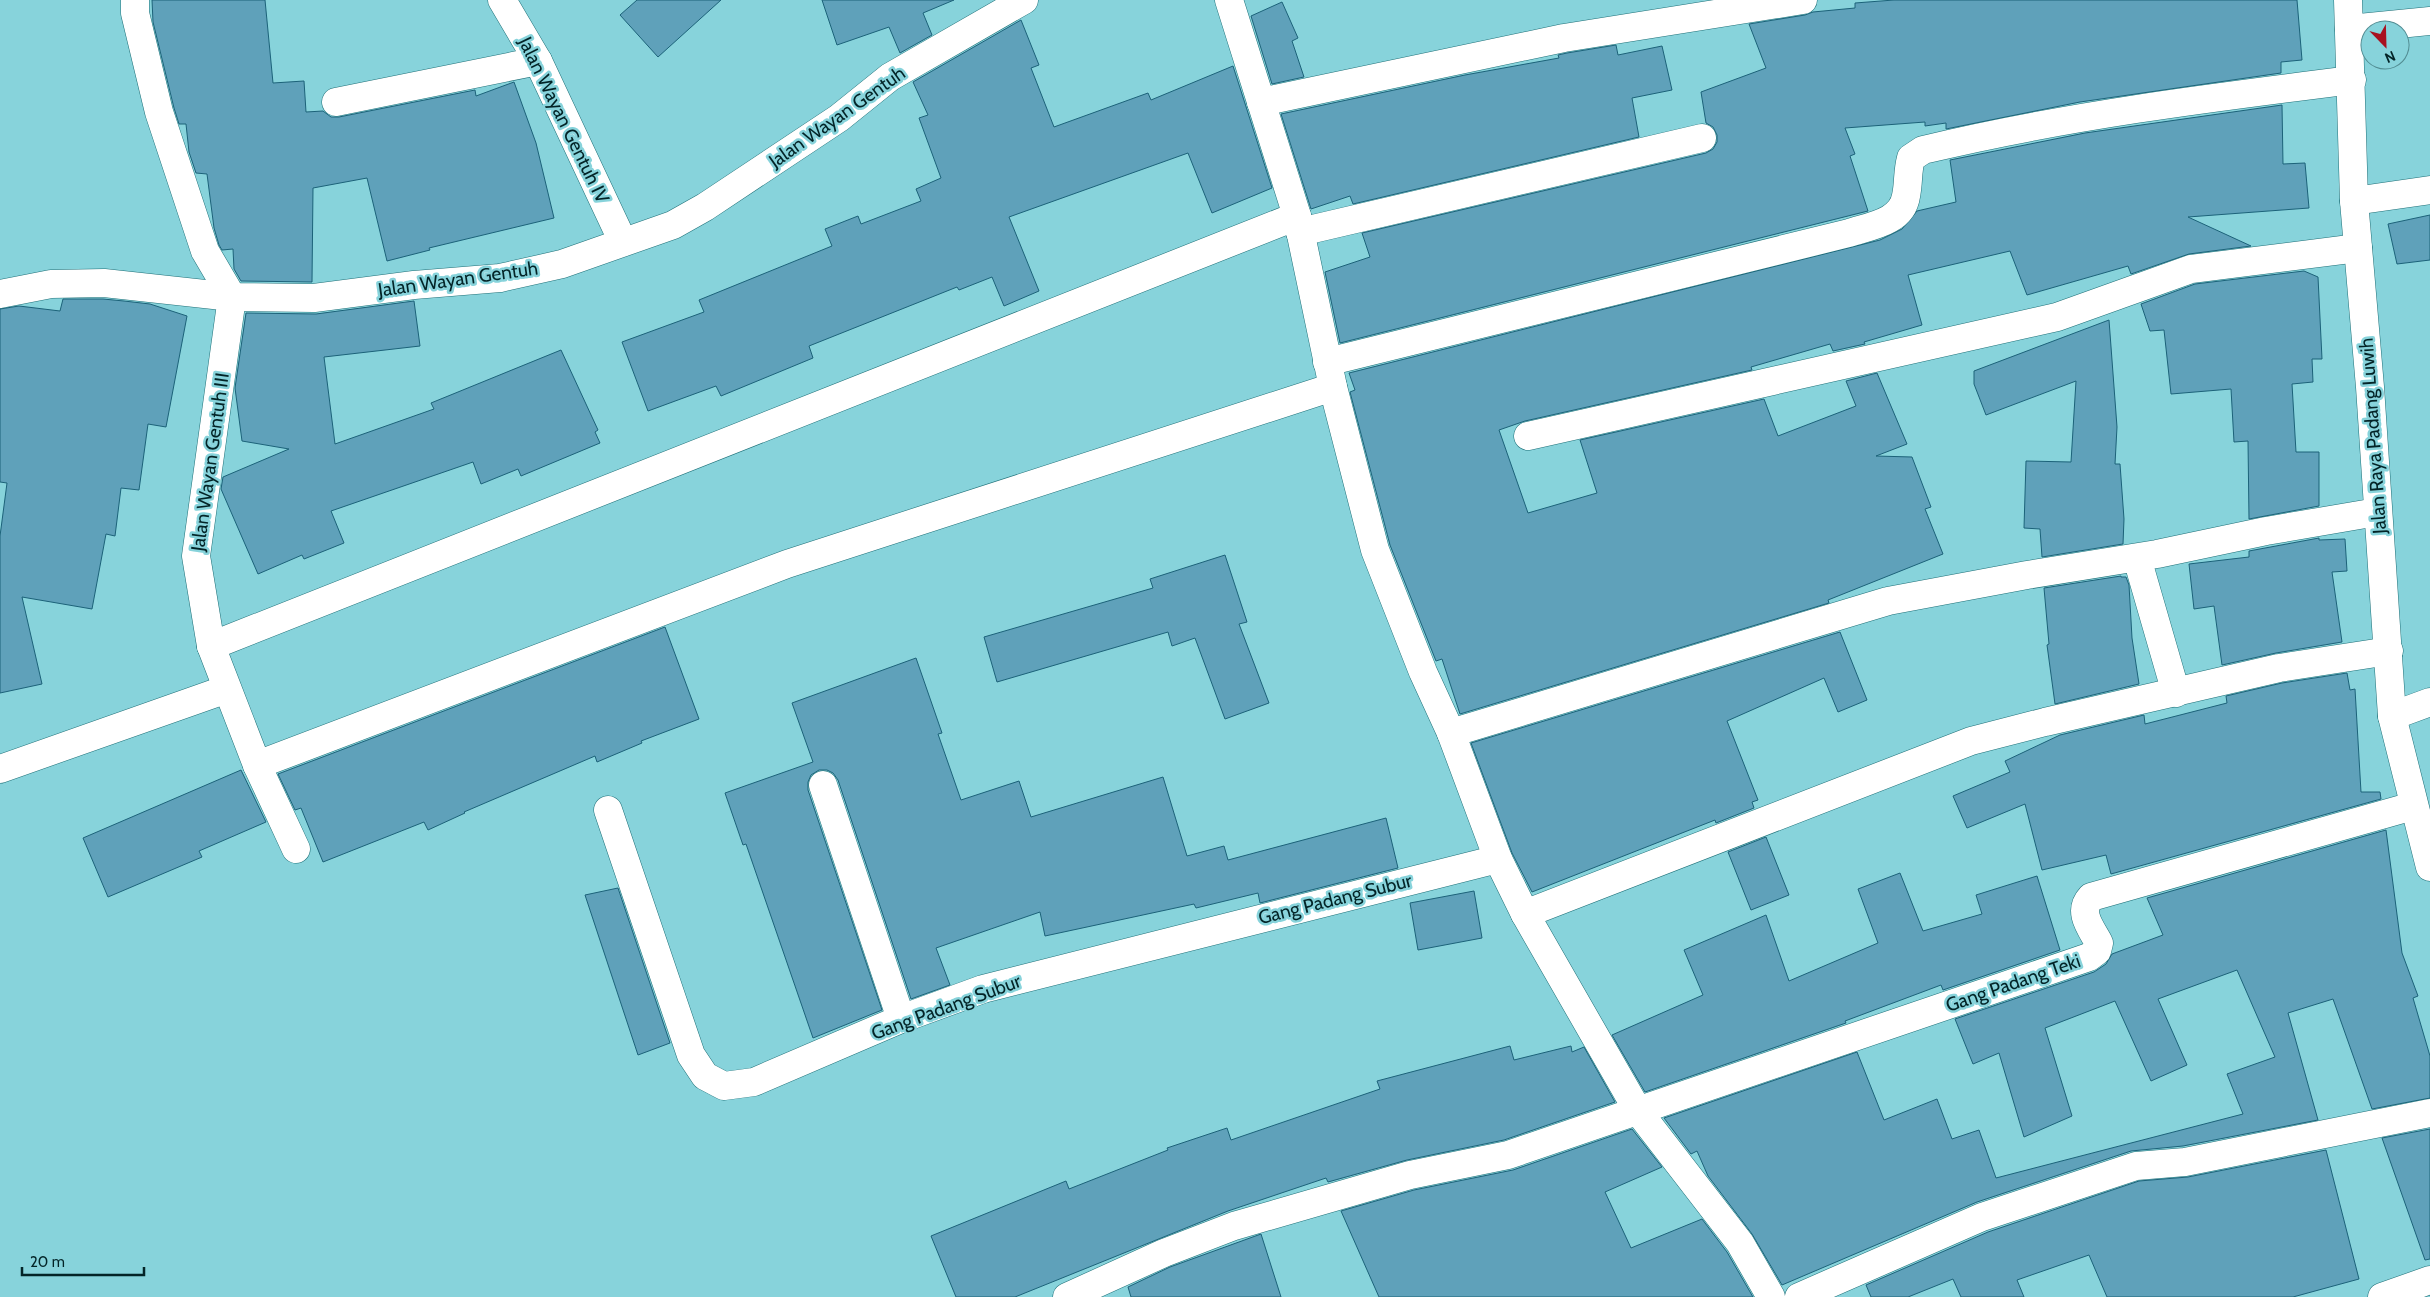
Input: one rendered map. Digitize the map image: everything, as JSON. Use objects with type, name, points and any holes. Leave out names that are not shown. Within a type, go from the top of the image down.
[{"type":"street","points":[[134,0],[135,13],[159,112],[205,250],[232,297]]},
{"type":"street","name":"Jalan Wayan Gentuh IV","points":[[502,0],[538,60],[623,242]]},
{"type":"street","name":"Jalan Wayan Gentuh","points":[[0,294],[51,284],[104,283],[232,297],[314,298],[414,285],[500,278],[562,264],[673,225],[730,192],[839,118],[890,77],[1024,0]]},
{"type":"street","points":[[1229,0],[1298,224],[1330,375],[1375,550],[1423,672],[1452,733],[1498,858],[1524,914],[1638,1111],[1740,1243],[1771,1297]]},
{"type":"street","points":[[1261,102],[1564,38],[1803,0]]},
{"type":"street","name":"Jalan Raya Padang Luwih","points":[[2348,0],[2352,80],[2354,201],[2370,387],[2392,716],[2413,806],[2430,867]]},
{"type":"street","points":[[2349,29],[2430,21]]},
{"type":"street","points":[[336,102],[538,60]]},
{"type":"street","points":[[257,764],[787,564],[1330,375],[1849,233],[1892,219],[1904,208],[1907,193],[1906,174],[1911,158],[1923,150],[2078,119],[2236,94],[2352,80]]},
{"type":"street","points":[[211,646],[1298,224],[1702,138]]},
{"type":"street","points":[[2354,201],[2430,190]]},
{"type":"street","points":[[1528,436],[2057,317],[2190,269],[2358,248]]},
{"type":"street","name":"Jalan Wayan Gentuh III","points":[[232,297],[196,556],[211,646],[257,764],[296,849]]},
{"type":"street","points":[[1452,733],[1888,601],[2026,575],[2137,558],[2266,531],[2377,512]]},
{"type":"street","points":[[2137,558],[2176,693]]},
{"type":"street","points":[[1524,914],[1926,760],[1940,751],[2045,722],[2279,668],[2389,651]]},
{"type":"street","points":[[0,769],[227,689]]},
{"type":"street","points":[[2392,716],[2430,702]]},
{"type":"street","points":[[823,785],[901,1020]]},
{"type":"street","name":"Gang Padang Teki","points":[[1638,1111],[2089,957],[2097,951],[2099,943],[2084,912],[2086,903],[2091,897],[2413,806]]},
{"type":"street","name":"Gang Padang Subur","points":[[608,810],[691,1055],[705,1076],[724,1086],[754,1082],[901,1020],[1001,984],[1498,858]]},
{"type":"street","points":[[1067,1297],[1164,1253],[1234,1226],[1410,1175],[1508,1155],[1638,1111]]},
{"type":"street","points":[[1799,1297],[1982,1217],[2136,1166],[2185,1162],[2430,1113]]},
{"type":"street","points":[[2382,1297],[2430,1280]]},
{"type":"building","points":[[152,0],[265,0],[273,83],[304,81],[306,112],[323,111],[331,117],[339,117],[475,90],[476,96],[514,82],[536,143],[554,218],[429,248],[430,250],[387,261],[367,178],[313,188],[312,282],[241,281],[234,269],[233,249],[222,250],[219,245],[214,228],[207,174],[196,173],[189,152],[186,124],[179,124],[153,22]]},
{"type":"building","points":[[637,0],[721,0],[658,57],[620,15]]},
{"type":"building","points":[[822,0],[954,0],[923,13],[932,35],[900,53],[889,27],[837,45]]},
{"type":"building","points":[[1894,0],[2297,0],[2302,60],[2281,62],[2281,73],[2080,102],[1946,129],[1946,123],[1925,126],[1925,122],[1845,128],[1855,154],[1850,156],[1868,211],[1340,343],[1325,272],[1370,257],[1362,233],[1706,153],[1713,149],[1717,142],[1717,135],[1713,127],[1706,123],[1701,92],[1766,68],[1749,24],[1813,12],[1855,8],[1855,3]]},
{"type":"building","points":[[1282,2],[1298,38],[1292,41],[1304,77],[1272,84],[1251,16]]},
{"type":"building","points":[[1021,20],[1039,65],[1031,68],[1054,127],[1148,93],[1151,100],[1233,66],[1272,188],[1212,213],[1188,153],[1009,217],[1039,291],[1004,306],[992,277],[959,290],[957,287],[809,346],[813,358],[721,396],[716,386],[648,411],[622,342],[704,312],[699,300],[832,246],[825,229],[858,216],[861,224],[921,201],[916,189],[941,178],[919,118],[928,115],[913,82]]},
{"type":"building","points":[[1616,45],[1618,55],[1662,46],[1672,90],[1632,98],[1639,137],[1353,204],[1350,196],[1311,209],[1281,114],[1465,75],[1559,58],[1558,55],[1567,53]]},
{"type":"building","points":[[2282,105],[2283,164],[2305,163],[2309,208],[2188,217],[2251,246],[2189,254],[2131,274],[2128,266],[2027,295],[2010,251],[1908,275],[1922,325],[1864,342],[1865,344],[1833,351],[1830,344],[1751,367],[1752,370],[1525,421],[1499,430],[1528,513],[1597,493],[1580,440],[1764,399],[1778,436],[1856,406],[1846,381],[1877,373],[1907,444],[1876,456],[1912,457],[1931,507],[1925,509],[1943,554],[1828,600],[1829,603],[1460,714],[1442,659],[1436,661],[1390,545],[1350,392],[1355,390],[1349,373],[1880,240],[1902,229],[1917,211],[1956,202],[1950,160],[2085,133]]},
{"type":"building","points":[[2430,215],[2430,260],[2397,264],[2388,224]]},
{"type":"building","points":[[2304,271],[2318,277],[2322,359],[2312,359],[2313,382],[2292,384],[2296,452],[2319,452],[2319,506],[2249,519],[2248,441],[2234,442],[2231,389],[2171,394],[2164,330],[2150,331],[2141,304],[2195,284]]},
{"type":"building","points":[[63,299],[103,299],[150,304],[187,316],[166,427],[148,424],[139,490],[121,488],[115,536],[106,534],[92,609],[22,597],[42,684],[0,693],[0,536],[7,483],[0,482],[0,309],[19,306],[60,311]]},
{"type":"building","points":[[414,301],[420,346],[324,357],[335,444],[434,409],[431,403],[561,350],[598,430],[595,432],[600,443],[521,476],[518,469],[481,484],[473,462],[331,511],[344,543],[304,559],[302,555],[258,574],[221,489],[223,477],[289,449],[242,441],[235,388],[246,313],[316,314]]},
{"type":"building","points":[[2109,320],[2117,427],[2115,464],[2120,464],[2124,519],[2123,544],[2042,557],[2040,529],[2024,528],[2026,461],[2071,462],[2076,381],[1986,415],[1974,384],[1974,371]]},
{"type":"building","points":[[2319,538],[2319,540],[2345,539],[2347,571],[2332,572],[2342,642],[2276,653],[2222,665],[2214,606],[2194,609],[2189,564],[2249,557],[2249,551]]},
{"type":"building","points":[[1225,555],[1247,622],[1239,624],[1269,703],[1225,719],[1195,638],[1172,646],[1168,632],[997,682],[984,637],[1153,588],[1150,579]]},
{"type":"building","points":[[2121,576],[2126,577],[2129,585],[2132,638],[2139,684],[2055,704],[2047,645],[2049,644],[2044,588]]},
{"type":"building","points":[[665,627],[699,719],[641,741],[642,743],[597,762],[595,756],[464,812],[428,830],[424,822],[323,862],[301,808],[295,810],[278,774]]},
{"type":"building","points":[[1840,632],[1867,700],[1838,712],[1824,678],[1727,721],[1758,800],[1752,802],[1754,808],[1716,823],[1715,820],[1532,892],[1512,853],[1471,743]]},
{"type":"building","points":[[916,658],[942,733],[938,734],[961,800],[1019,781],[1031,817],[1163,777],[1187,856],[1224,846],[1228,860],[1386,818],[1398,868],[1260,903],[1258,893],[1196,908],[1194,904],[1045,936],[1040,912],[936,948],[950,985],[911,999],[838,780],[833,773],[827,770],[819,770],[811,775],[808,782],[808,790],[882,1010],[813,1038],[746,844],[743,845],[725,793],[813,762],[792,703]]},
{"type":"building","points":[[2347,673],[2350,690],[2355,689],[2361,792],[2380,792],[2381,799],[2111,874],[2106,855],[2042,870],[2025,804],[1967,828],[1953,796],[2010,772],[2005,761],[2060,735],[2144,715],[2145,724],[2227,703],[2226,696],[2282,683]]},
{"type":"building","points":[[241,770],[266,822],[199,851],[202,857],[108,897],[83,838]]},
{"type":"building","points":[[2386,830],[2402,953],[2418,996],[2413,998],[2430,1056],[2430,1098],[2372,1109],[2333,999],[2288,1013],[2318,1120],[2183,1146],[2131,1151],[1977,1202],[1782,1285],[1752,1234],[1708,1176],[1697,1151],[1691,1154],[1664,1118],[1857,1052],[1884,1120],[1937,1099],[1952,1139],[1979,1130],[1996,1178],[2243,1114],[2227,1074],[2275,1057],[2237,970],[2158,999],[2187,1065],[2151,1081],[2115,1001],[2045,1028],[2072,1116],[2024,1137],[1999,1053],[1973,1064],[1955,1019],[2094,972],[2106,964],[2112,954],[2163,935],[2147,898]]},
{"type":"building","points":[[1766,837],[1789,895],[1751,910],[1728,852]]},
{"type":"building","points":[[1900,873],[1923,931],[1982,914],[1976,895],[2037,876],[2060,950],[1943,990],[1941,985],[1845,1021],[1846,1023],[1645,1092],[1612,1035],[1703,995],[1684,950],[1766,915],[1789,981],[1878,943],[1858,889]]},
{"type":"building","points":[[618,888],[670,1043],[638,1055],[585,895]]},
{"type":"building","points":[[1474,891],[1482,938],[1418,950],[1410,903]]},
{"type":"building","points":[[1510,1046],[1514,1060],[1571,1046],[1572,1052],[1584,1047],[1615,1102],[1504,1140],[1407,1160],[1328,1182],[1326,1178],[1228,1211],[1015,1297],[956,1297],[931,1236],[1066,1181],[1069,1189],[1168,1150],[1167,1148],[1227,1128],[1231,1140],[1380,1089],[1377,1081]]},
{"type":"building","points":[[1632,1129],[1662,1167],[1605,1192],[1631,1248],[1702,1219],[1727,1252],[1753,1297],[1379,1297],[1341,1211],[1414,1190],[1513,1170]]},
{"type":"building","points":[[2430,1129],[2430,1259],[2425,1260],[2382,1138]]},
{"type":"building","points":[[2326,1150],[2359,1279],[2293,1297],[2107,1297],[2089,1255],[2017,1280],[2024,1297],[1961,1297],[1953,1279],[1908,1297],[1871,1297],[1866,1285],[1988,1232],[2139,1181],[2188,1177]]},
{"type":"building","points":[[1261,1234],[1281,1297],[1131,1297],[1128,1287],[1170,1267]]}]
